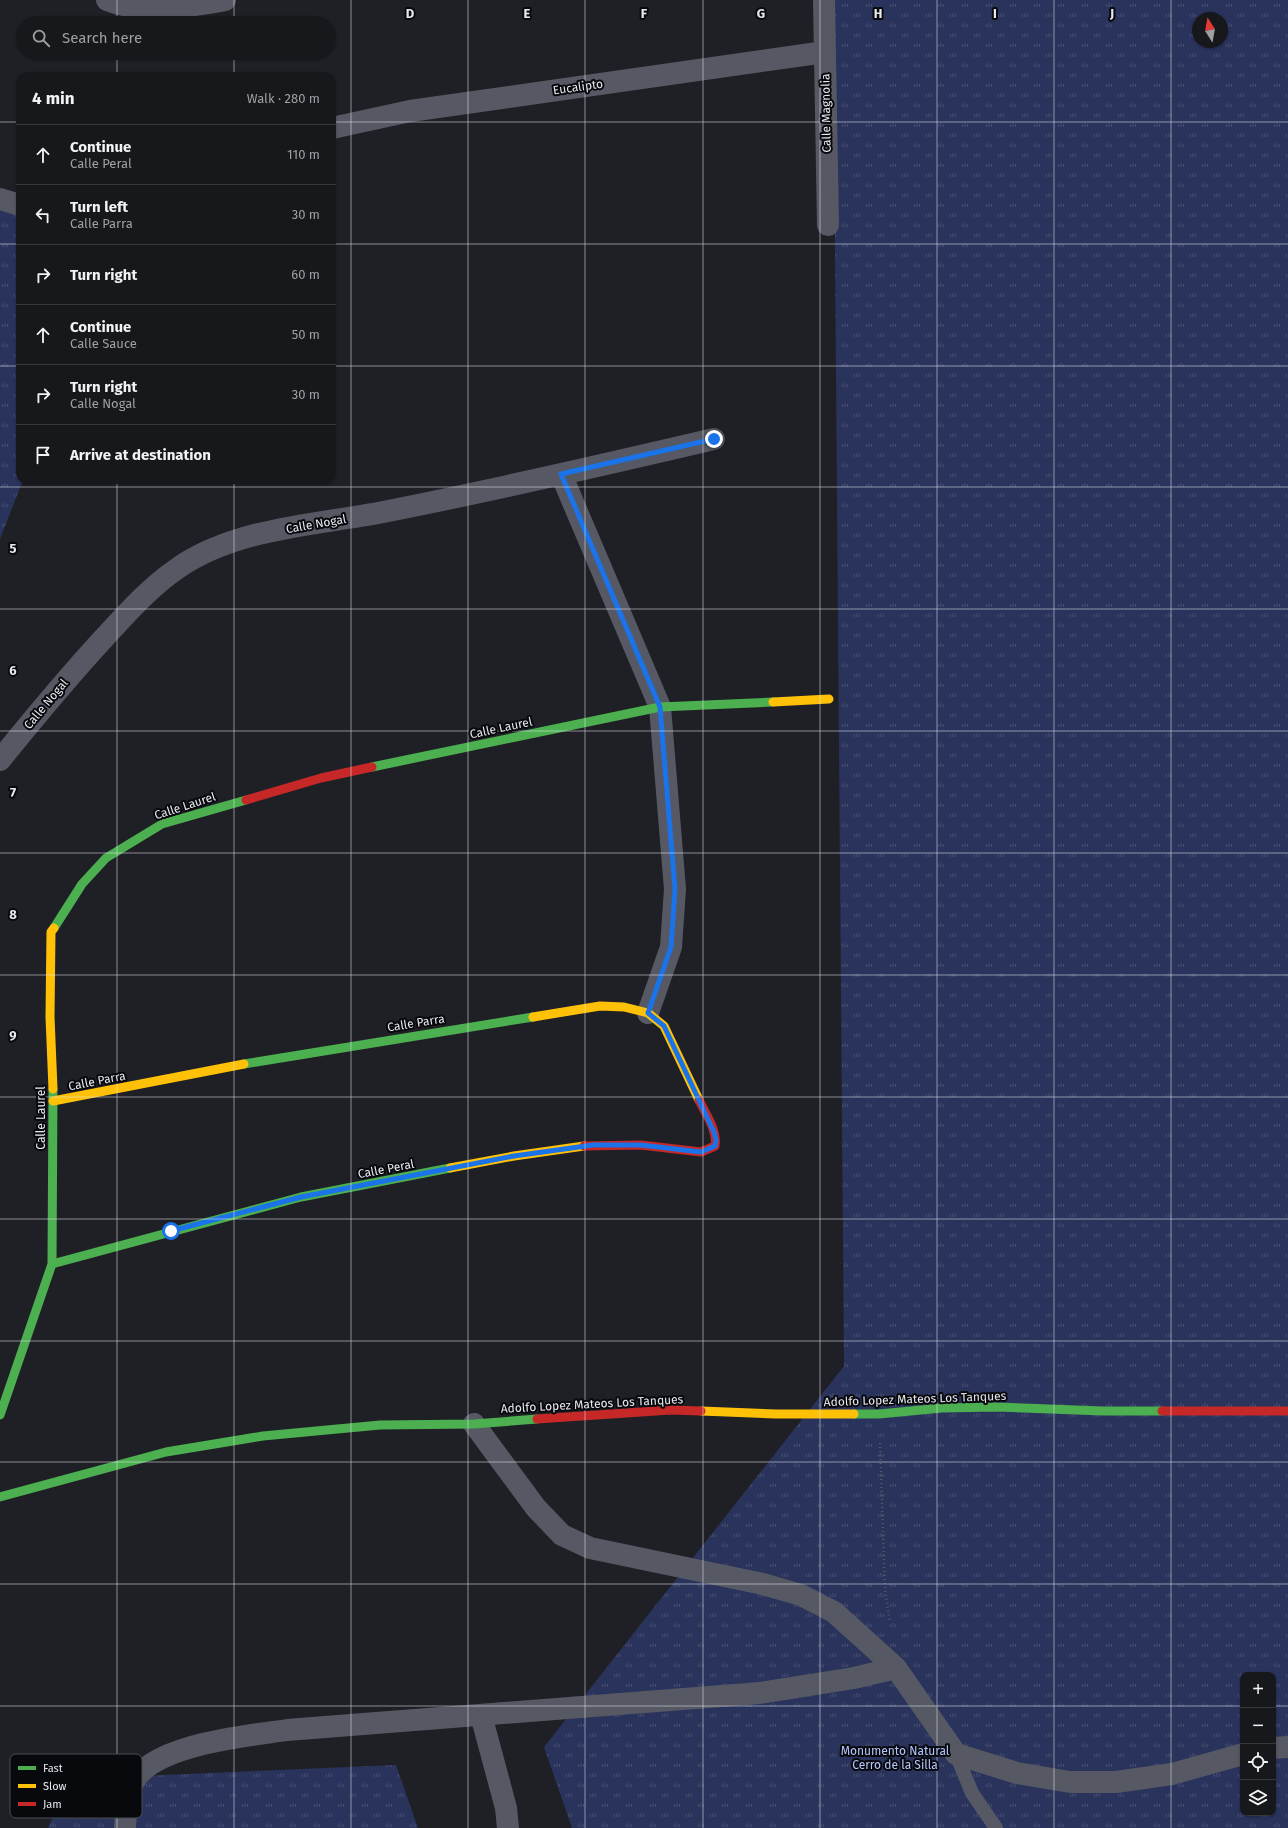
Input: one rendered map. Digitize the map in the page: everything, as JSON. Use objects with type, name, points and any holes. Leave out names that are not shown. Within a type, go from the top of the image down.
[{"type":"street","points":[[114,3],[151,9],[194,5],[225,0]]},
{"type":"street","name":"Calle Magnolia","points":[[824,0],[828,225]]},
{"type":"street","name":"Eucalipto","points":[[336,127],[410,111],[826,52]]},
{"type":"street","points":[[0,199],[16,204]]},
{"type":"street","name":"Calle Nogal","points":[[0,760],[68,677],[139,599],[178,567],[211,549],[262,534],[378,513],[561,474],[714,439]]},
{"type":"street","points":[[561,474],[660,707],[675,889],[671,947],[648,1013]]},
{"type":"street","name":"Calle Laurel","points":[[0,1415],[52,1264],[53,1101],[50,1017],[51,932],[82,884],[106,858],[162,824],[321,778],[660,707],[829,699]]},
{"type":"street","name":"Calle Parra","points":[[53,1101],[281,1057],[600,1006],[624,1008],[648,1013],[664,1026],[714,1132]]},
{"type":"street","name":"Calle Peral","points":[[52,1264],[301,1197],[514,1156],[593,1145],[641,1145],[701,1152],[715,1146],[716,1140],[714,1132]]},
{"type":"street","name":"Adolfo Lopez Mateos Los Tanques","points":[[0,1497],[166,1452],[263,1436],[380,1426],[474,1424],[671,1410],[776,1414],[879,1414],[942,1408],[996,1407],[1103,1412],[1288,1411]]},
{"type":"street","points":[[474,1424],[536,1508],[562,1535],[590,1548],[763,1584],[801,1595],[834,1612],[896,1668],[956,1754],[1018,1773],[1070,1782],[1116,1782],[1172,1774],[1240,1755]]},
{"type":"street","points":[[142,1772],[148,1766],[176,1752],[217,1740],[287,1730],[760,1693],[854,1678],[896,1668]]},
{"type":"street","points":[[480,1715],[506,1808],[508,1828]]},
{"type":"street","points":[[1276,1748],[1288,1747]]},
{"type":"street","points":[[125,1818],[125,1828]]},
{"type":"lane","points":[[956,1754],[972,1793],[996,1828]]},
{"type":"path","points":[[879,1414],[885,1590],[896,1668]]},
{"type":"green space","name":"Monumento Natural Cerro de la Silla","points":[[833,0],[1288,0],[1288,1828],[572,1828],[544,1747],[844,1366]]},
{"type":"green space","points":[[0,203],[16,207],[16,484],[21,484],[0,539]]},
{"type":"green space","points":[[396,1765],[418,1828],[48,1828],[52,1818],[142,1818],[142,1776]]},
{"type":"traffic: fast","points":[[372,767],[660,707],[773,702]]},
{"type":"traffic: fast","points":[[54,928],[82,884],[106,858],[162,824],[246,800]]},
{"type":"traffic: fast","points":[[244,1064],[533,1017]]},
{"type":"traffic: fast","points":[[0,1415],[52,1264],[53,1089]]},
{"type":"traffic: fast","points":[[52,1264],[301,1197],[450,1168]]},
{"type":"traffic: fast","points":[[854,1414],[879,1414],[942,1408],[996,1407],[1103,1411],[1162,1411]]},
{"type":"traffic: fast","points":[[0,1497],[166,1452],[263,1436],[380,1425],[474,1424],[537,1419]]},
{"type":"traffic: slow","points":[[773,702],[829,699]]},
{"type":"traffic: slow","points":[[53,1089],[50,1017],[51,932],[54,928]]},
{"type":"traffic: slow","points":[[533,1017],[600,1006],[624,1007],[648,1013],[664,1026],[699,1100]]},
{"type":"traffic: slow","points":[[53,1101],[244,1064]]},
{"type":"traffic: slow","points":[[450,1168],[514,1156],[584,1146]]},
{"type":"traffic: slow","points":[[701,1411],[776,1414],[854,1414]]},
{"type":"traffic: jam","points":[[246,800],[321,778],[372,767]]},
{"type":"traffic: jam","points":[[584,1146],[641,1145],[701,1152],[715,1146],[715,1134],[699,1100]]},
{"type":"traffic: jam","points":[[537,1419],[671,1410],[701,1411]]},
{"type":"traffic: jam","points":[[1162,1411],[1288,1411]]},
{"type":"route","points":[[171,1231],[301,1197],[514,1156],[593,1145],[641,1145],[701,1152],[711,1150],[715,1146],[716,1140],[714,1132],[664,1026],[648,1013],[671,947],[675,889],[660,707],[561,474],[714,439]]}]
